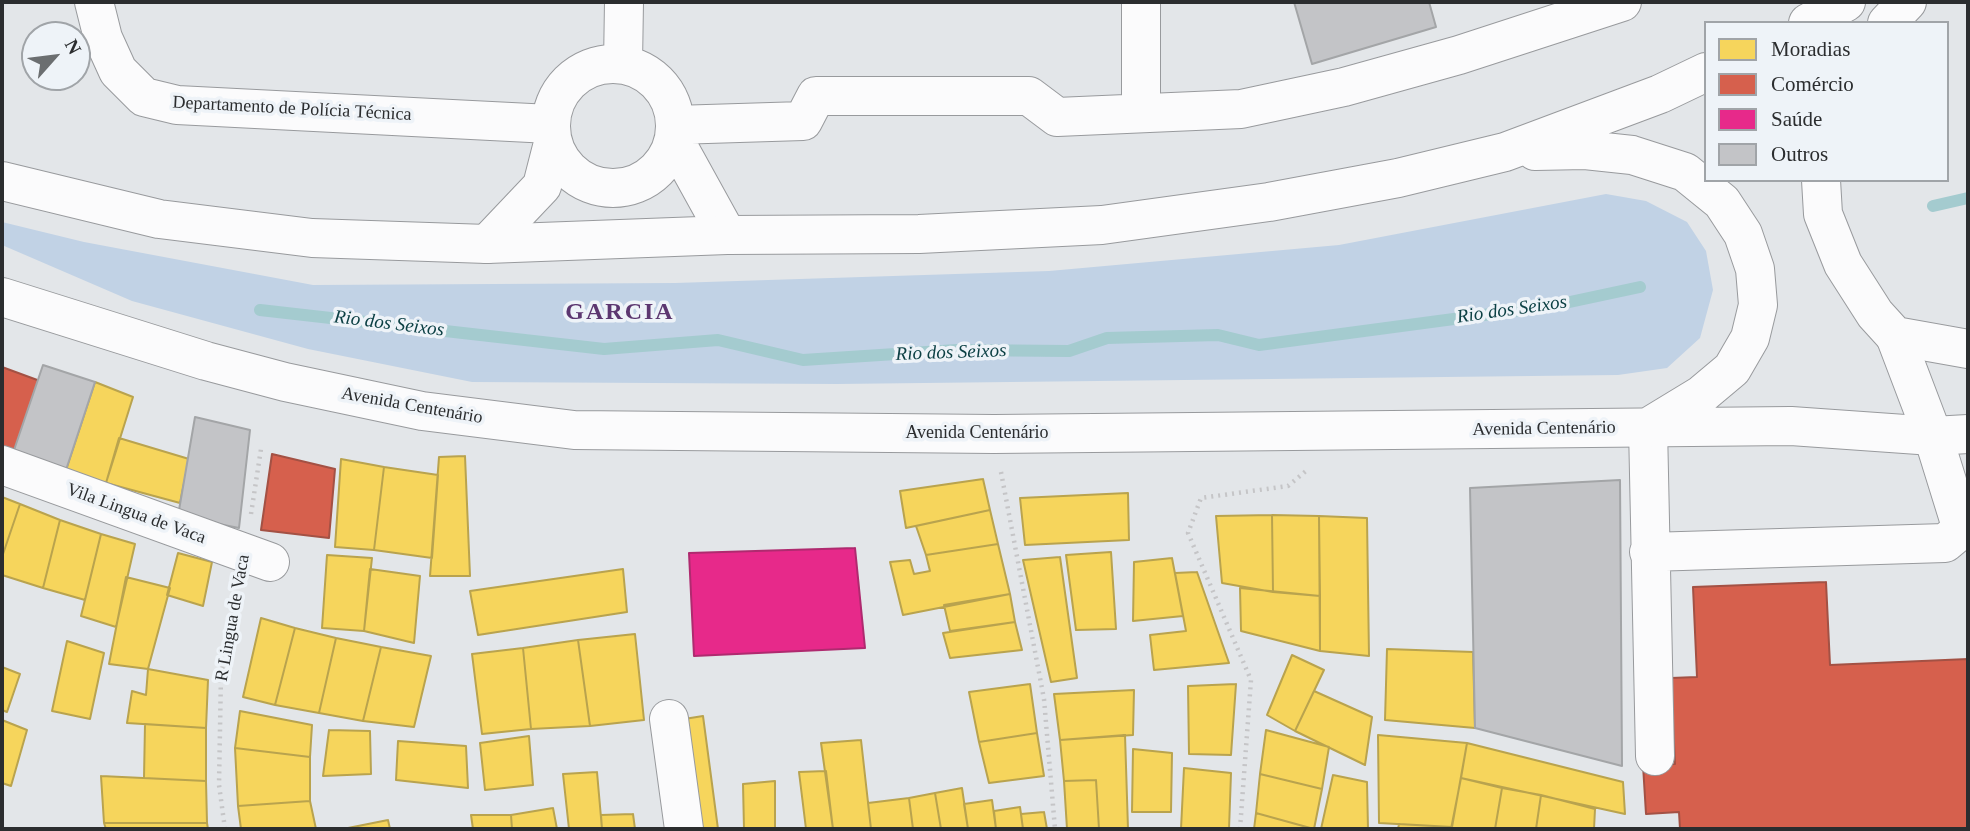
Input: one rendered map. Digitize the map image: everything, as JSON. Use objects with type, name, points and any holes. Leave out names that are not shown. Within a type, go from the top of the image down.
[{"type":"main road","name":"Departamento de Polícia Técnica","points":[[94,2],[103,38],[118,71],[144,97],[177,105],[552,133]]},
{"type":"main road","points":[[623,64],[624,2]]},
{"type":"main road","points":[[1141,2],[1141,112]]},
{"type":"main road","points":[[674,132],[803,121],[816,96],[1029,96],[1057,117],[1241,109],[1345,87],[1459,55],[1622,2]]},
{"type":"main road","points":[[1812,21],[1846,2]]},
{"type":"main road","points":[[1889,21],[1907,2]]},
{"type":"main road","points":[[487,244],[542,186],[555,103],[566,85],[582,71],[602,64],[623,64],[653,79],[665,92],[674,132],[727,235]]},
{"type":"main road","points":[[2,181],[159,219],[312,238],[487,244],[727,235],[919,234],[1102,225],[1269,202],[1398,178],[1505,152],[1660,93],[1704,73]]},
{"type":"main road","points":[[552,133],[562,162],[577,176],[596,186],[616,188],[636,184],[653,174],[667,158],[674,132]]},
{"type":"main road","points":[[1505,152],[1585,150],[1632,155],[1685,172],[1722,202],[1743,234],[1755,269],[1758,305],[1750,338],[1732,369],[1702,395],[1648,427],[1655,756]]},
{"type":"main road","points":[[1649,552],[1945,544],[1957,533],[1961,523],[1950,435],[1895,337],[1875,314],[1843,264],[1823,214],[1821,182]]},
{"type":"main road","name":"Avenida Centenário","points":[[2,297],[206,361],[422,411],[574,430],[1353,432],[1791,426],[1950,435]]},
{"type":"main road","points":[[1895,337],[1968,349]]},
{"type":"main road","name":"Vila Lingua de Vaca","points":[[2,465],[257,557]]},
{"type":"main road","points":[[669,719],[684,829]]},
{"type":"path","points":[[1240,829],[1251,681],[1188,533],[1201,498],[1288,486],[1353,432]]},
{"type":"path","points":[[994,433],[1044,699],[1055,829]]},
{"type":"path","name":"R Lingua de Vaca","points":[[225,829],[219,785],[221,674],[257,557],[261,449]]},
{"type":"shaded area","points":[[1606,194],[1646,201],[1687,222],[1706,251],[1713,290],[1700,338],[1667,368],[1618,375],[837,384],[472,382],[308,349],[132,301],[2,245],[2,222],[84,242],[313,285],[675,283],[1049,271],[1339,245]]},
{"type":"building: Moradias","points":[[95,382],[133,397],[106,483],[65,473]]},
{"type":"building: Moradias","points":[[119,438],[189,459],[180,503],[106,483]]},
{"type":"building: Moradias","points":[[465,456],[470,576],[430,576],[439,457]]},
{"type":"building: Moradias","points":[[341,459],[384,467],[374,550],[335,547]]},
{"type":"building: Moradias","points":[[384,467],[438,475],[432,558],[374,550]]},
{"type":"building: Moradias","points":[[983,479],[990,510],[906,528],[900,491]]},
{"type":"building: Moradias","points":[[1128,493],[1129,540],[1025,545],[1020,498]]},
{"type":"building: Moradias","points":[[2,497],[20,504],[2,557]]},
{"type":"building: Moradias","points":[[20,504],[60,520],[43,588],[2,575],[2,557]]},
{"type":"building: Moradias","points":[[990,510],[998,544],[926,555],[916,526]]},
{"type":"building: Moradias","points":[[1272,515],[1319,516],[1320,596],[1273,592]]},
{"type":"building: Moradias","points":[[1272,515],[1273,592],[1222,583],[1216,516]]},
{"type":"building: Moradias","points":[[1319,516],[1367,518],[1369,656],[1320,651]]},
{"type":"building: Moradias","points":[[60,520],[101,534],[85,600],[43,588]]},
{"type":"building: Moradias","points":[[101,534],[135,544],[116,627],[81,616]]},
{"type":"building: Moradias","points":[[998,544],[1010,594],[903,615],[890,562],[910,560],[914,574],[930,571],[926,555]]},
{"type":"building: Moradias","points":[[1111,552],[1116,629],[1076,630],[1066,555]]},
{"type":"building: Moradias","points":[[178,553],[212,562],[203,606],[167,595]]},
{"type":"building: Moradias","points":[[327,555],[372,558],[364,631],[322,628]]},
{"type":"building: Moradias","points":[[1060,557],[1077,678],[1051,682],[1023,560]]},
{"type":"building: Moradias","points":[[1172,558],[1183,616],[1133,621],[1134,562]]},
{"type":"building: Moradias","points":[[370,569],[420,576],[414,643],[364,631]]},
{"type":"building: Moradias","points":[[623,569],[627,612],[478,635],[470,591]]},
{"type":"building: Moradias","points":[[1197,572],[1229,663],[1154,670],[1150,635],[1186,631],[1175,573]]},
{"type":"building: Moradias","points":[[126,577],[170,588],[148,669],[109,664]]},
{"type":"building: Moradias","points":[[1240,588],[1320,596],[1320,651],[1241,631]]},
{"type":"building: Moradias","points":[[1010,594],[1015,622],[950,631],[944,605]]},
{"type":"building: Moradias","points":[[261,618],[295,628],[275,705],[243,697]]},
{"type":"building: Moradias","points":[[1015,622],[1022,650],[950,658],[943,633]]},
{"type":"building: Moradias","points":[[295,628],[336,638],[319,713],[275,705]]},
{"type":"building: Moradias","points":[[635,634],[644,720],[590,726],[578,640]]},
{"type":"building: Moradias","points":[[336,638],[381,647],[363,721],[319,713]]},
{"type":"building: Moradias","points":[[578,640],[590,726],[531,729],[523,648]]},
{"type":"building: Moradias","points":[[67,641],[104,653],[90,719],[52,711]]},
{"type":"building: Moradias","points":[[381,647],[431,656],[414,727],[363,721]]},
{"type":"building: Moradias","points":[[523,648],[531,729],[482,734],[472,654]]},
{"type":"building: Moradias","points":[[1387,649],[1473,652],[1475,728],[1385,720]]},
{"type":"building: Moradias","points":[[1292,655],[1324,670],[1295,731],[1267,715]]},
{"type":"building: Moradias","points":[[2,667],[20,674],[7,712],[2,710]]},
{"type":"building: Moradias","points":[[148,669],[208,680],[206,728],[127,723],[132,691],[146,695]]},
{"type":"building: Moradias","points":[[1030,684],[1037,733],[979,742],[969,692]]},
{"type":"building: Moradias","points":[[1236,684],[1231,755],[1189,754],[1188,686]]},
{"type":"building: Moradias","points":[[1134,690],[1133,735],[1060,740],[1054,694]]},
{"type":"building: Moradias","points":[[1314,691],[1372,717],[1365,765],[1295,731]]},
{"type":"building: Moradias","points":[[240,711],[312,725],[310,757],[235,748]]},
{"type":"building: Moradias","points":[[703,716],[718,829],[691,829],[678,720]]},
{"type":"building: Moradias","points":[[2,720],[27,730],[11,786],[2,783]]},
{"type":"building: Moradias","points":[[145,724],[206,728],[206,781],[144,778]]},
{"type":"building: Moradias","points":[[329,730],[370,731],[371,774],[323,776]]},
{"type":"building: Moradias","points":[[1266,730],[1329,747],[1322,789],[1260,774]]},
{"type":"building: Moradias","points":[[1037,733],[1044,776],[989,783],[979,742]]},
{"type":"building: Moradias","points":[[1125,735],[1128,829],[1099,829],[1096,780],[1064,781],[1060,740]]},
{"type":"building: Moradias","points":[[1378,735],[1467,743],[1452,827],[1379,823]]},
{"type":"building: Moradias","points":[[529,736],[533,785],[485,790],[480,743]]},
{"type":"building: Moradias","points":[[861,740],[871,829],[833,829],[821,743]]},
{"type":"building: Moradias","points":[[398,741],[466,746],[468,788],[396,780]]},
{"type":"building: Moradias","points":[[1467,743],[1623,782],[1625,814],[1461,778]]},
{"type":"building: Moradias","points":[[235,748],[310,757],[310,801],[238,806]]},
{"type":"building: Moradias","points":[[1133,749],[1172,753],[1171,812],[1132,812]]},
{"type":"building: Moradias","points":[[1184,768],[1231,773],[1229,829],[1181,829]]},
{"type":"building: Moradias","points":[[826,771],[833,829],[806,829],[799,772]]},
{"type":"building: Moradias","points":[[597,772],[602,829],[569,829],[563,774]]},
{"type":"building: Moradias","points":[[1260,774],[1322,789],[1314,829],[1256,813]]},
{"type":"building: Moradias","points":[[1333,775],[1367,782],[1368,829],[1321,829]]},
{"type":"building: Moradias","points":[[101,776],[206,781],[207,823],[104,823]]},
{"type":"building: Moradias","points":[[1461,778],[1502,788],[1495,829],[1451,829]]},
{"type":"building: Moradias","points":[[1096,780],[1099,829],[1067,829],[1064,781]]},
{"type":"building: Moradias","points":[[775,781],[775,829],[744,829],[743,784]]},
{"type":"building: Moradias","points":[[962,788],[968,829],[941,829],[935,793]]},
{"type":"building: Moradias","points":[[1502,788],[1541,795],[1536,829],[1495,829]]},
{"type":"building: Moradias","points":[[935,793],[941,829],[913,829],[909,798]]},
{"type":"building: Moradias","points":[[1541,795],[1595,809],[1594,829],[1536,829]]},
{"type":"building: Moradias","points":[[909,798],[913,829],[871,829],[868,803]]},
{"type":"building: Moradias","points":[[992,800],[996,829],[968,829],[964,804]]},
{"type":"building: Moradias","points":[[310,801],[316,829],[241,829],[238,806]]},
{"type":"building: Moradias","points":[[1020,807],[1023,829],[996,829],[994,811]]},
{"type":"building: Moradias","points":[[553,808],[557,829],[512,829],[511,815]]},
{"type":"building: Moradias","points":[[1044,812],[1047,829],[1023,829],[1021,814]]},
{"type":"building: Moradias","points":[[1256,813],[1314,829],[1254,829]]},
{"type":"building: Moradias","points":[[633,814],[635,829],[602,829],[601,815]]},
{"type":"building: Moradias","points":[[471,815],[511,815],[512,829],[473,829]]},
{"type":"building: Moradias","points":[[388,820],[390,829],[348,829],[348,828]]},
{"type":"building: Moradias","points":[[104,823],[207,823],[208,829],[106,829]]},
{"type":"building: Moradias","points":[[1399,824],[1452,827],[1398,829]]},
{"type":"building: Comércio","points":[[2,367],[40,381],[13,453],[2,449]]},
{"type":"building: Comércio","points":[[272,454],[335,469],[329,538],[261,530]]},
{"type":"building: Comércio","points":[[1826,582],[1830,665],[1968,659],[1968,829],[1680,829],[1679,812],[1646,814],[1643,765],[1675,764],[1671,678],[1697,677],[1693,587]]},
{"type":"building: Saúde","points":[[855,548],[865,648],[694,656],[689,553]]},
{"type":"building: Outros","points":[[1294,2],[1429,2],[1436,27],[1312,64]]},
{"type":"building: Outros","points":[[43,365],[95,382],[65,473],[13,453]]},
{"type":"building: Outros","points":[[195,417],[250,430],[239,528],[178,516]]},
{"type":"building: Outros","points":[[1620,480],[1622,766],[1475,728],[1470,488]]},
{"type":"waterway","name":"Rio dos Seixos","points":[[1933,206],[1968,198]]},
{"type":"waterway","name":"Rio dos Seixos","points":[[260,310],[604,349],[718,340],[803,360],[957,350],[1069,351],[1107,338],[1218,335],[1259,345],[1551,306],[1640,287]]},
{"type":"district","name":"GARCIA","points":[[620,313]]}]
